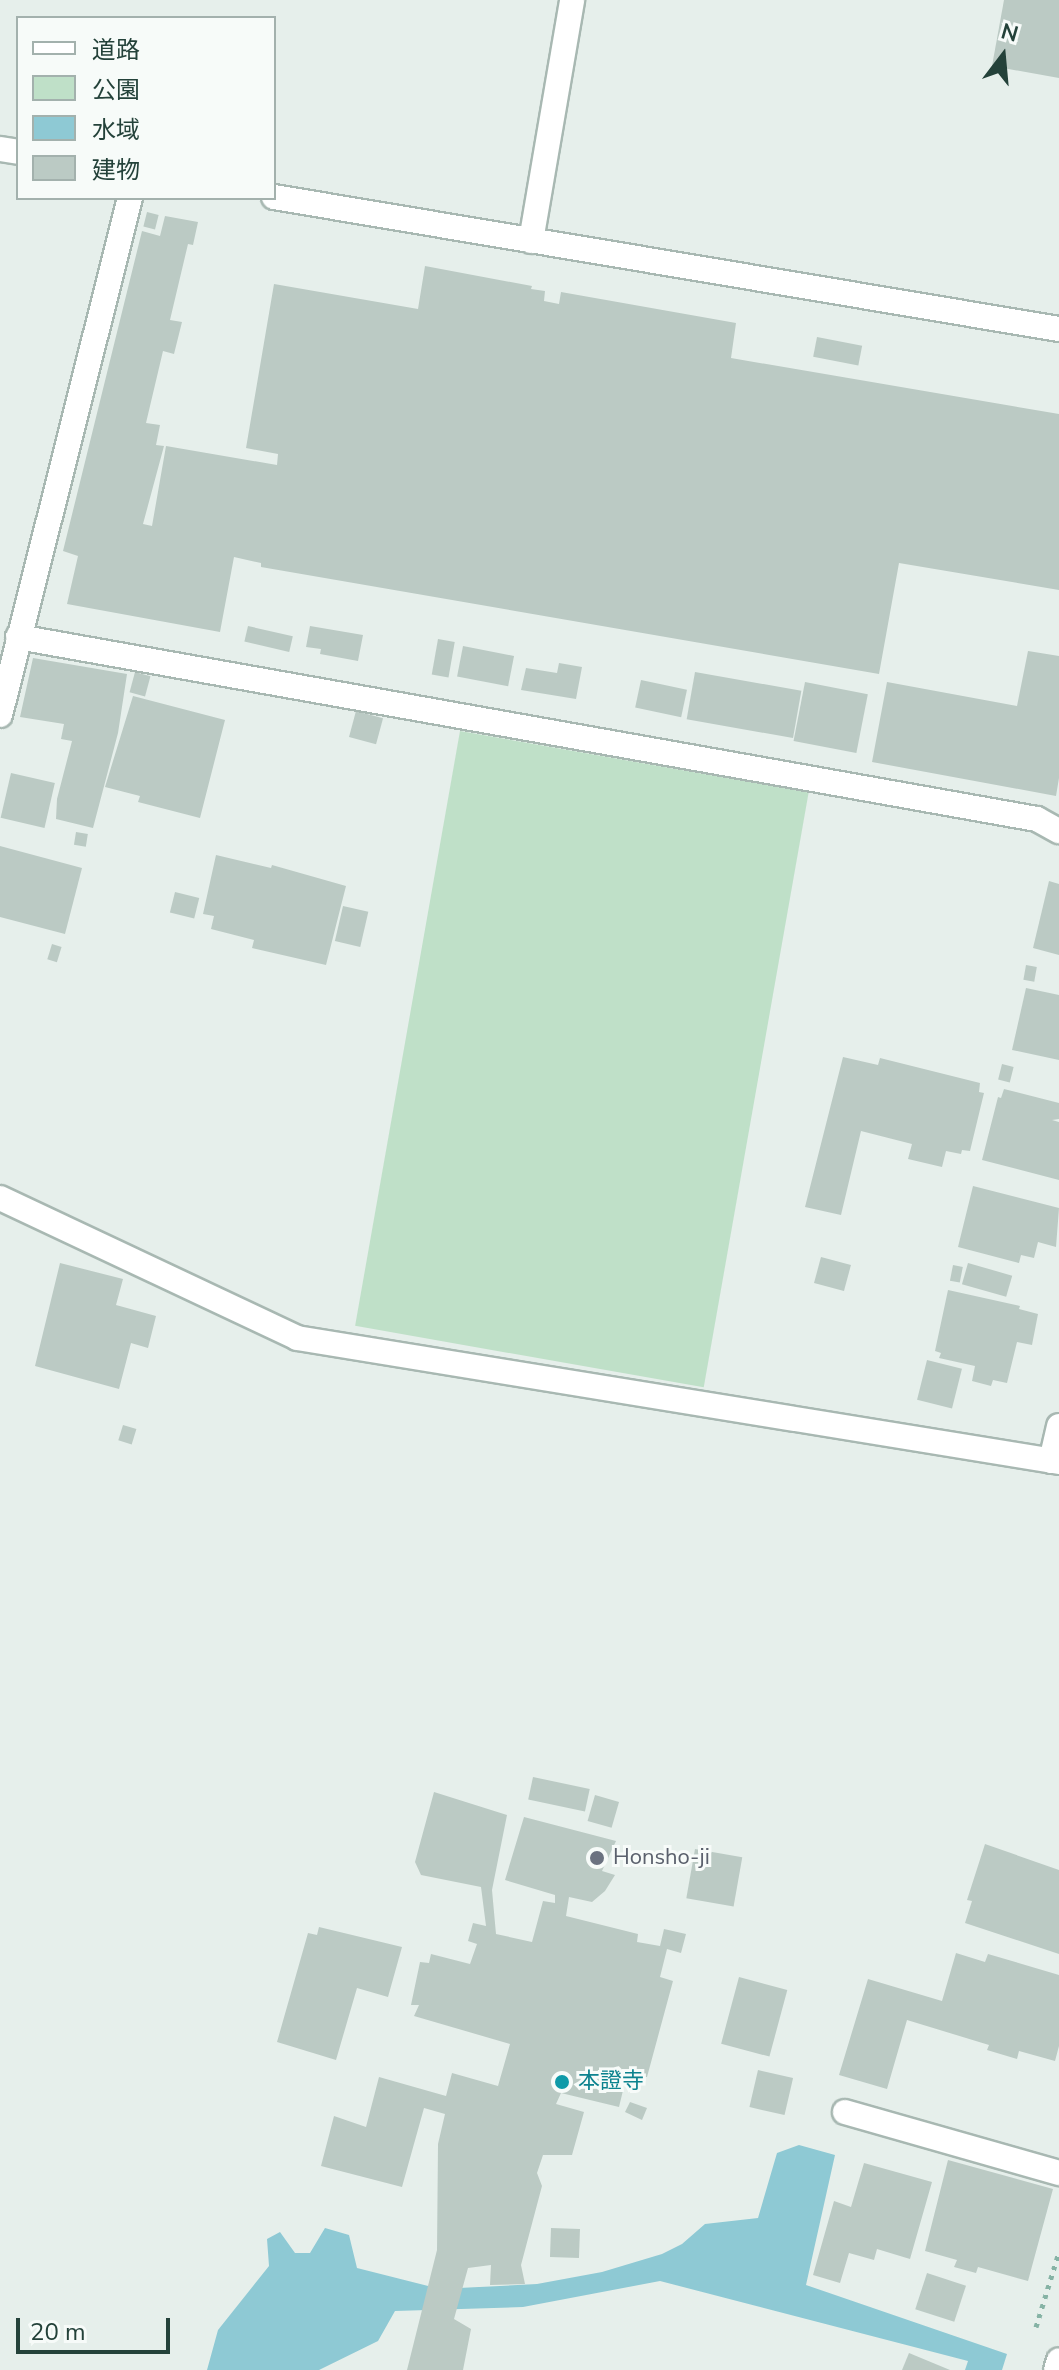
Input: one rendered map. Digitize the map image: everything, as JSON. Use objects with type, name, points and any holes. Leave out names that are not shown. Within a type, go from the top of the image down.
[{"type":"street","points":[[531,241],[572,0]]},
{"type":"street","points":[[276,197],[1059,329]]},
{"type":"street","points":[[0,715],[129,200]]},
{"type":"street","points":[[18,637],[1037,819],[1059,831]]},
{"type":"street","points":[[0,1198],[297,1338],[1055,1461],[1059,1426]]},
{"type":"street","points":[[845,2112],[1059,2173]]},
{"type":"street","points":[[1056,2370],[1059,2360]]},
{"type":"path","points":[[1032,2341],[1059,2252]]},
{"type":"green space","points":[[460,731],[809,792],[704,1387],[355,1326]]},
{"type":"water","points":[[799,2145],[835,2155],[806,2285],[1007,2354],[1002,2370],[965,2370],[968,2361],[660,2281],[523,2307],[395,2311],[378,2341],[319,2370],[207,2370],[218,2330],[269,2266],[267,2239],[280,2232],[295,2253],[310,2253],[325,2228],[349,2235],[357,2268],[440,2289],[537,2284],[602,2272],[662,2254],[682,2244],[705,2224],[758,2218],[777,2153]]},
{"type":"building","points":[[1004,0],[1059,0],[1059,78],[992,66]]},
{"type":"building","points":[[147,212],[159,215],[155,229],[143,227]]},
{"type":"building","points":[[165,216],[198,222],[193,245],[188,244],[170,320],[182,322],[174,354],[163,351],[146,423],[160,425],[156,445],[164,446],[143,524],[152,526],[166,446],[277,465],[278,454],[246,448],[274,284],[418,309],[425,266],[532,286],[531,289],[545,291],[544,301],[559,304],[561,292],[736,323],[731,358],[1059,414],[1059,590],[899,563],[879,674],[261,567],[261,563],[234,557],[220,632],[67,604],[78,556],[63,551],[142,231],[160,236]]},
{"type":"building","points":[[817,337],[862,346],[858,365],[813,357]]},
{"type":"building","points":[[248,626],[293,636],[289,652],[244,642]]},
{"type":"building","points":[[310,626],[363,635],[358,661],[320,654],[321,649],[306,647]]},
{"type":"building","points":[[438,639],[455,642],[448,677],[432,674]]},
{"type":"building","points":[[463,646],[514,656],[508,686],[457,676]]},
{"type":"building","points":[[1028,651],[1059,656],[1059,778],[1056,796],[872,762],[887,682],[1017,706]]},
{"type":"building","points":[[33,658],[127,674],[118,733],[93,828],[56,819],[57,799],[72,741],[61,739],[64,724],[20,717]]},
{"type":"building","points":[[559,663],[582,667],[576,699],[521,690],[526,668],[557,673]]},
{"type":"building","points":[[135,672],[150,676],[145,696],[130,692]]},
{"type":"building","points":[[695,672],[801,691],[793,738],[687,719]]},
{"type":"building","points":[[641,680],[687,690],[681,717],[635,707]]},
{"type":"building","points":[[805,682],[868,694],[856,753],[794,741]]},
{"type":"building","points":[[133,696],[225,720],[200,818],[138,802],[140,796],[105,787]]},
{"type":"building","points":[[356,711],[383,718],[376,744],[349,737]]},
{"type":"building","points":[[11,773],[55,783],[44,828],[1,818]]},
{"type":"building","points":[[76,832],[88,834],[86,847],[74,845]]},
{"type":"building","points":[[0,846],[82,868],[65,934],[0,917]]},
{"type":"building","points":[[216,855],[271,868],[272,865],[346,886],[326,965],[252,948],[254,940],[211,929],[214,916],[203,914]]},
{"type":"building","points":[[1049,881],[1059,884],[1059,955],[1033,948]]},
{"type":"building","points":[[175,892],[199,898],[194,918],[170,912]]},
{"type":"building","points":[[343,906],[368,912],[360,947],[335,941]]},
{"type":"building","points":[[52,944],[62,947],[57,962],[47,959]]},
{"type":"building","points":[[1026,965],[1037,967],[1034,982],[1023,980]]},
{"type":"building","points":[[1026,988],[1059,995],[1059,1060],[1012,1050]]},
{"type":"building","points":[[843,1057],[878,1065],[880,1058],[980,1083],[979,1092],[984,1093],[970,1151],[962,1150],[961,1154],[946,1151],[942,1167],[908,1159],[912,1144],[861,1131],[841,1215],[805,1207]]},
{"type":"building","points":[[1002,1064],[1014,1067],[1010,1082],[998,1080]]},
{"type":"building","points":[[1004,1089],[1059,1103],[1059,1119],[1052,1120],[1059,1122],[1059,1180],[982,1160],[998,1097],[1001,1098]]},
{"type":"building","points":[[973,1186],[1059,1208],[1056,1247],[1038,1242],[1034,1258],[1021,1255],[1019,1263],[958,1247]]},
{"type":"building","points":[[821,1257],[851,1265],[844,1291],[814,1283]]},
{"type":"building","points":[[60,1263],[123,1279],[116,1305],[156,1316],[148,1348],[131,1343],[119,1389],[35,1366]]},
{"type":"building","points":[[968,1263],[1012,1276],[1006,1297],[962,1284]]},
{"type":"building","points":[[953,1265],[963,1267],[960,1283],[950,1281]]},
{"type":"building","points":[[948,1290],[1020,1306],[1019,1309],[1038,1314],[1032,1345],[1017,1342],[1007,1383],[993,1380],[991,1386],[972,1381],[975,1366],[939,1358],[941,1353],[935,1351]]},
{"type":"building","points":[[927,1360],[962,1369],[952,1408],[917,1400]]},
{"type":"building","points":[[123,1425],[136,1429],[132,1444],[118,1440]]},
{"type":"building","points":[[533,1777],[590,1789],[585,1812],[528,1799]]},
{"type":"building","name":"本證寺","points":[[434,1792],[507,1815],[492,1890],[496,1934],[532,1942],[543,1901],[555,1903],[555,1895],[505,1880],[524,1817],[616,1841],[602,1871],[615,1875],[605,1891],[592,1902],[569,1897],[566,1916],[638,1934],[637,1942],[660,1946],[664,1929],[686,1934],[681,1953],[667,1949],[660,1977],[673,1981],[647,2077],[626,2078],[619,2107],[561,2093],[556,2104],[584,2112],[572,2155],[543,2155],[537,2173],[542,2186],[521,2265],[525,2284],[490,2285],[491,2265],[468,2268],[454,2319],[471,2329],[463,2370],[407,2370],[437,2250],[438,2144],[445,2114],[424,2108],[402,2187],[321,2166],[334,2116],[366,2127],[379,2077],[446,2096],[452,2073],[498,2086],[510,2044],[414,2016],[419,2005],[411,2005],[420,1962],[429,1963],[431,1954],[470,1964],[477,1944],[468,1941],[473,1923],[486,1926],[481,1887],[421,1875],[415,1862]]},
{"type":"building","points":[[595,1795],[619,1802],[612,1828],[588,1821]]},
{"type":"building","points":[[985,1844],[1059,1870],[1059,1954],[965,1923],[972,1901],[967,1900]]},
{"type":"building","points":[[695,1849],[742,1857],[734,1907],[686,1898]]},
{"type":"building","points":[[319,1927],[402,1947],[388,1997],[357,1988],[336,2060],[277,2042],[308,1933],[317,1935]]},
{"type":"building","points":[[956,1953],[985,1962],[988,1954],[1059,1975],[1059,2046],[1055,2061],[1019,2051],[1017,2059],[987,2050],[989,2045],[907,2020],[887,2089],[839,2075],[868,1979],[942,2001]]},
{"type":"building","points":[[739,1977],[787,1990],[769,2057],[721,2044]]},
{"type":"building","points":[[758,2070],[793,2078],[785,2115],[749,2107]]},
{"type":"building","points":[[630,2102],[647,2108],[642,2120],[625,2112]]},
{"type":"building","points":[[948,2160],[1053,2189],[1028,2281],[978,2267],[976,2273],[954,2267],[957,2260],[925,2251]]},
{"type":"building","points":[[864,2163],[932,2182],[910,2259],[877,2249],[874,2260],[849,2253],[840,2283],[813,2275],[834,2201],[851,2207]]},
{"type":"building","points":[[551,2228],[580,2229],[579,2258],[550,2257]]},
{"type":"building","points":[[927,2273],[966,2286],[954,2322],[915,2309]]},
{"type":"building","points":[[909,2353],[950,2370],[902,2370]]},
{"type":"place","name":"Honsho-ji","points":[[597,1858]]},
{"type":"place","name":"本證寺","points":[[562,2082]]}]
